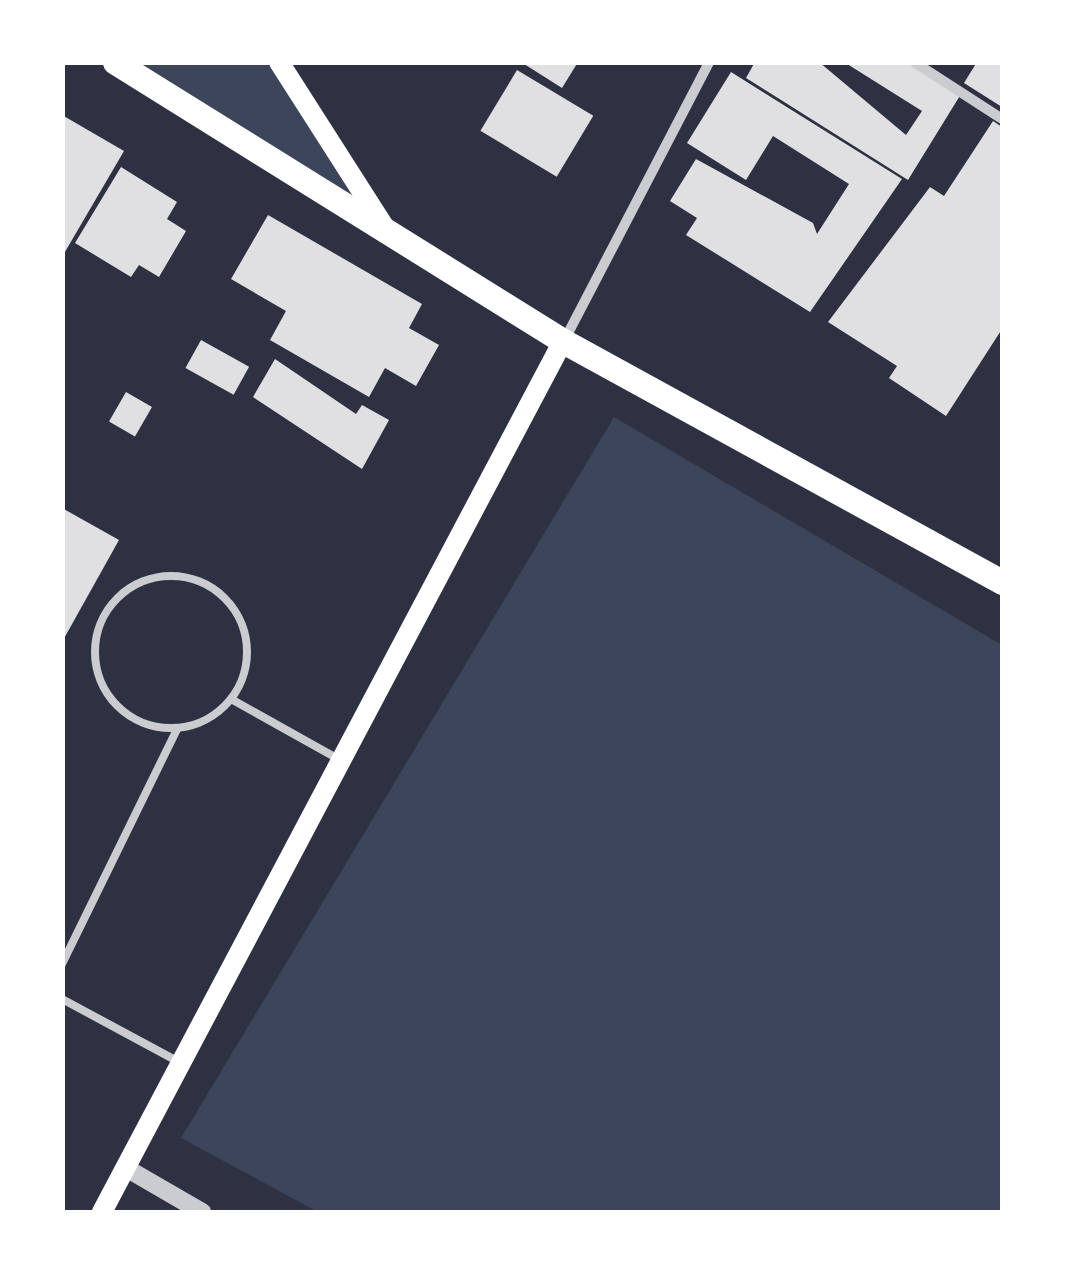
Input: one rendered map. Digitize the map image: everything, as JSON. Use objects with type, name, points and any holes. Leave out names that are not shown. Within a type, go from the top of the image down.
[{"type":"main road","points":[[115,62],[392,240],[563,341],[1002,582]]},
{"type":"main road","points":[[279,62],[392,240]]},
{"type":"main road","points":[[102,1212],[563,341]]},
{"type":"street","points":[[563,341],[709,62]]},
{"type":"street","points":[[914,62],[1002,119]]},
{"type":"street","points":[[126,1168],[202,1212]]},
{"type":"lane","points":[[62,964],[178,730],[231,698],[247,639],[223,595],[177,576],[131,587],[101,620],[99,676],[133,720],[178,730]]},
{"type":"lane","points":[[231,698],[342,760]]},
{"type":"lane","points":[[62,999],[181,1064]]},
{"type":"shaded area","points":[[115,63],[276,63],[386,235]]},
{"type":"shaded area","points":[[614,417],[1002,645],[1002,1212],[318,1212],[181,1138]]},
{"type":"building","points":[[521,62],[578,62],[562,88]]},
{"type":"building","points":[[755,62],[819,62],[906,135],[922,111],[844,62],[911,62],[961,94],[908,180],[746,78]]},
{"type":"building","points":[[977,62],[1002,62],[1002,107],[964,83]]},
{"type":"building","points":[[517,70],[593,116],[557,177],[480,131]]},
{"type":"building","points":[[731,72],[902,179],[810,312],[686,235],[697,218],[670,201],[696,159],[813,223],[817,234],[849,184],[773,136],[746,180],[687,143]]},
{"type":"building","points":[[62,115],[124,151],[62,257]]},
{"type":"building","points":[[993,121],[1002,127],[1002,329],[946,416],[889,378],[897,366],[828,322],[930,187],[944,196]]},
{"type":"building","points":[[121,167],[177,202],[167,219],[186,231],[159,277],[139,265],[131,277],[75,243]]},
{"type":"building","points":[[268,215],[422,304],[409,328],[439,345],[416,386],[385,368],[369,397],[270,340],[286,311],[231,279]]},
{"type":"building","points":[[201,340],[249,367],[234,395],[185,368]]},
{"type":"building","points":[[275,359],[356,414],[362,405],[389,420],[362,469],[253,397]]},
{"type":"building","points":[[126,392],[152,407],[135,436],[109,421]]},
{"type":"building","points":[[62,508],[119,540],[62,642]]}]
